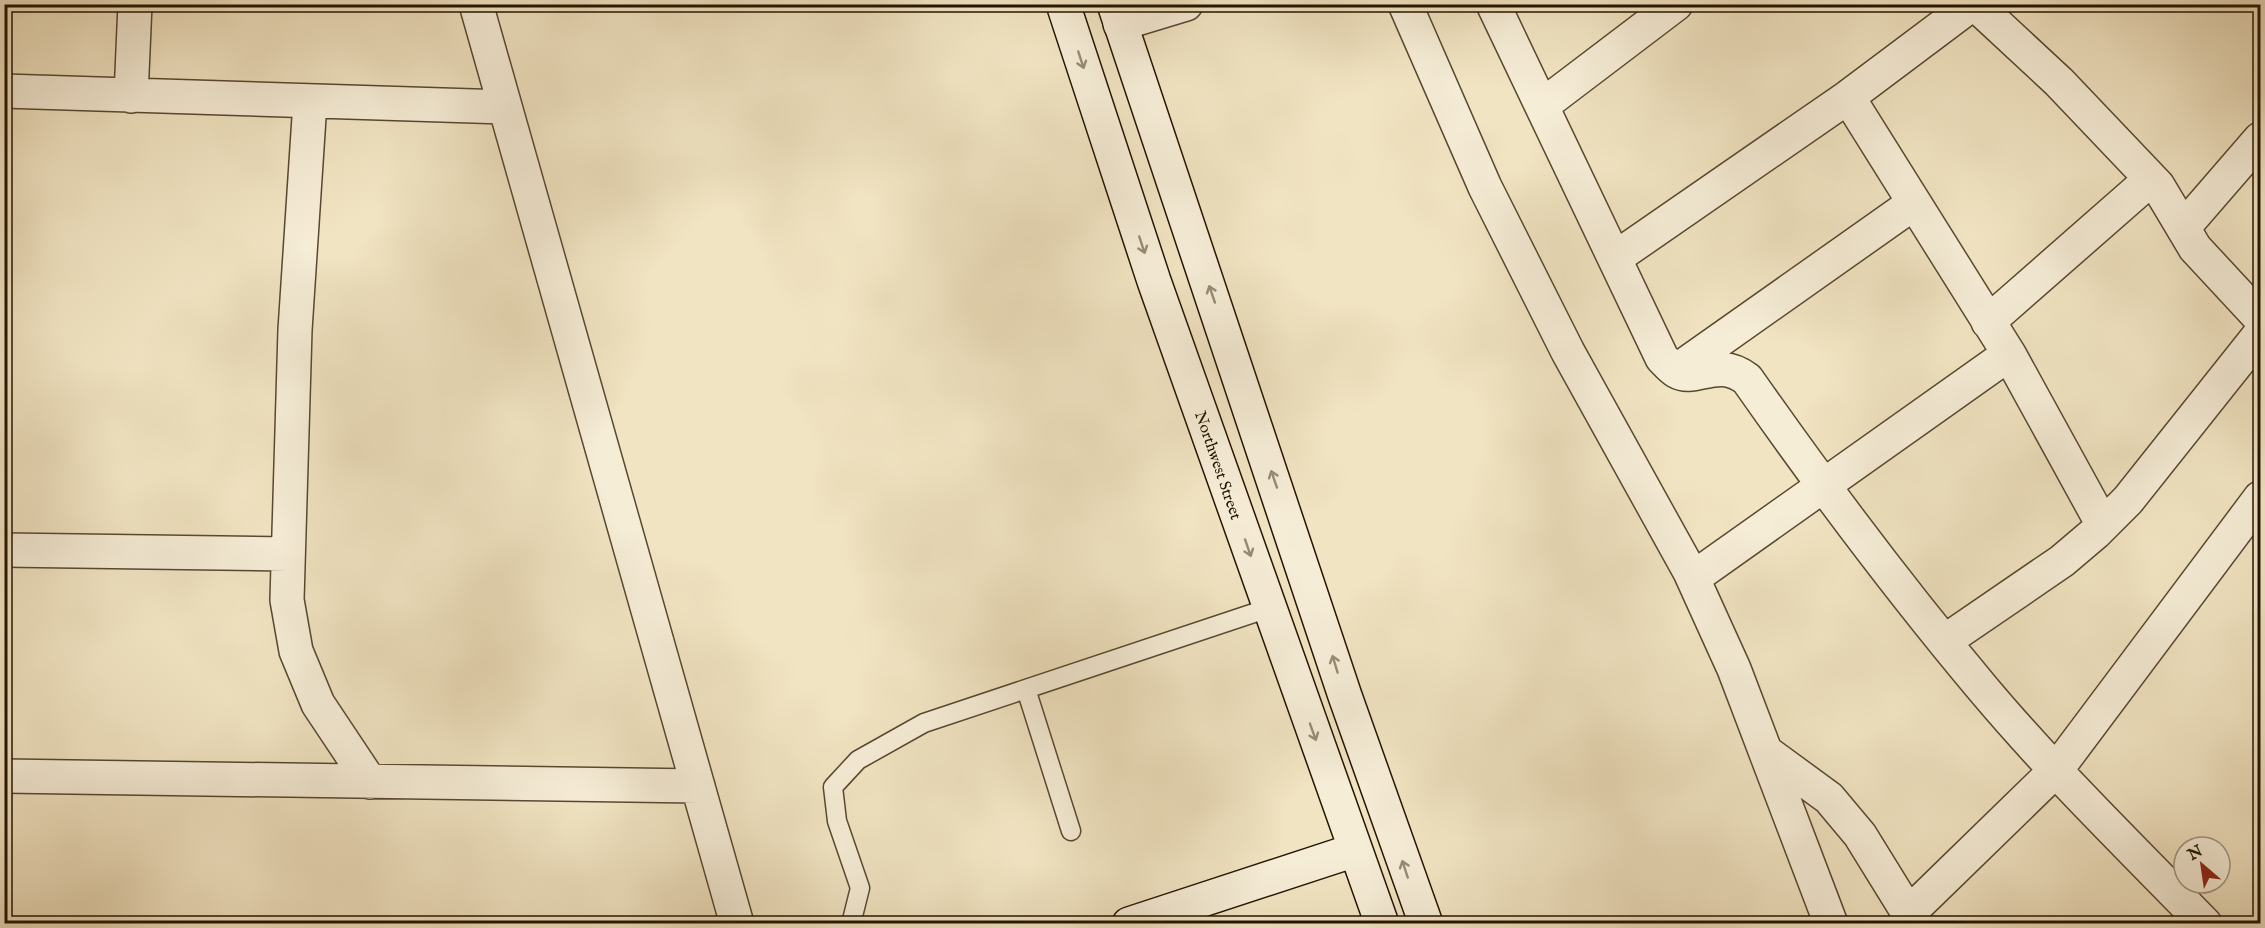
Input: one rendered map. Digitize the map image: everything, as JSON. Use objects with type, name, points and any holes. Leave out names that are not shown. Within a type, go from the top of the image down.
[{"type":"street","points":[[131,96],[135,4]]},
{"type":"street","points":[[476,4],[737,924]]},
{"type":"street","name":"Northwest Street","points":[[1063,4],[1154,281],[1382,924]]},
{"type":"street","points":[[1186,4],[1117,14],[1345,696],[1425,924]]},
{"type":"street","points":[[1405,4],[1485,187],[1558,331],[1693,578],[1734,669],[1831,924]]},
{"type":"street","points":[[1493,4],[1662,358],[1676,371],[1687,374],[1720,368],[1736,370],[1748,379],[1824,487],[1985,690],[2205,924]]},
{"type":"street","points":[[1543,105],[1676,4]]},
{"type":"street","points":[[1615,258],[1848,97],[1974,4],[2059,82],[2151,179],[2195,248],[2260,318]]},
{"type":"street","points":[[4,92],[505,107]]},
{"type":"street","points":[[1848,97],[2009,354],[2103,525]]},
{"type":"street","points":[[310,102],[295,330],[287,600],[296,651],[318,704],[370,782]]},
{"type":"street","points":[[2182,228],[2260,140]]},
{"type":"street","points":[[1988,322],[2151,179]]},
{"type":"street","points":[[1676,371],[1914,203]]},
{"type":"street","points":[[1945,641],[2062,561],[2103,525],[2128,500],[2260,334]]},
{"type":"street","points":[[1693,578],[2009,354]]},
{"type":"street","points":[[1766,752],[1829,798],[1860,835],[1912,918],[2057,769],[2260,498]]},
{"type":"street","points":[[4,550],[288,554]]},
{"type":"street","points":[[4,776],[698,786]]},
{"type":"street","points":[[1129,924],[1355,850]]},
{"type":"lane","points":[[851,924],[860,888],[837,821],[833,787],[858,760],[924,723],[1269,608]]},
{"type":"lane","points":[[1026,689],[1071,831]]}]
